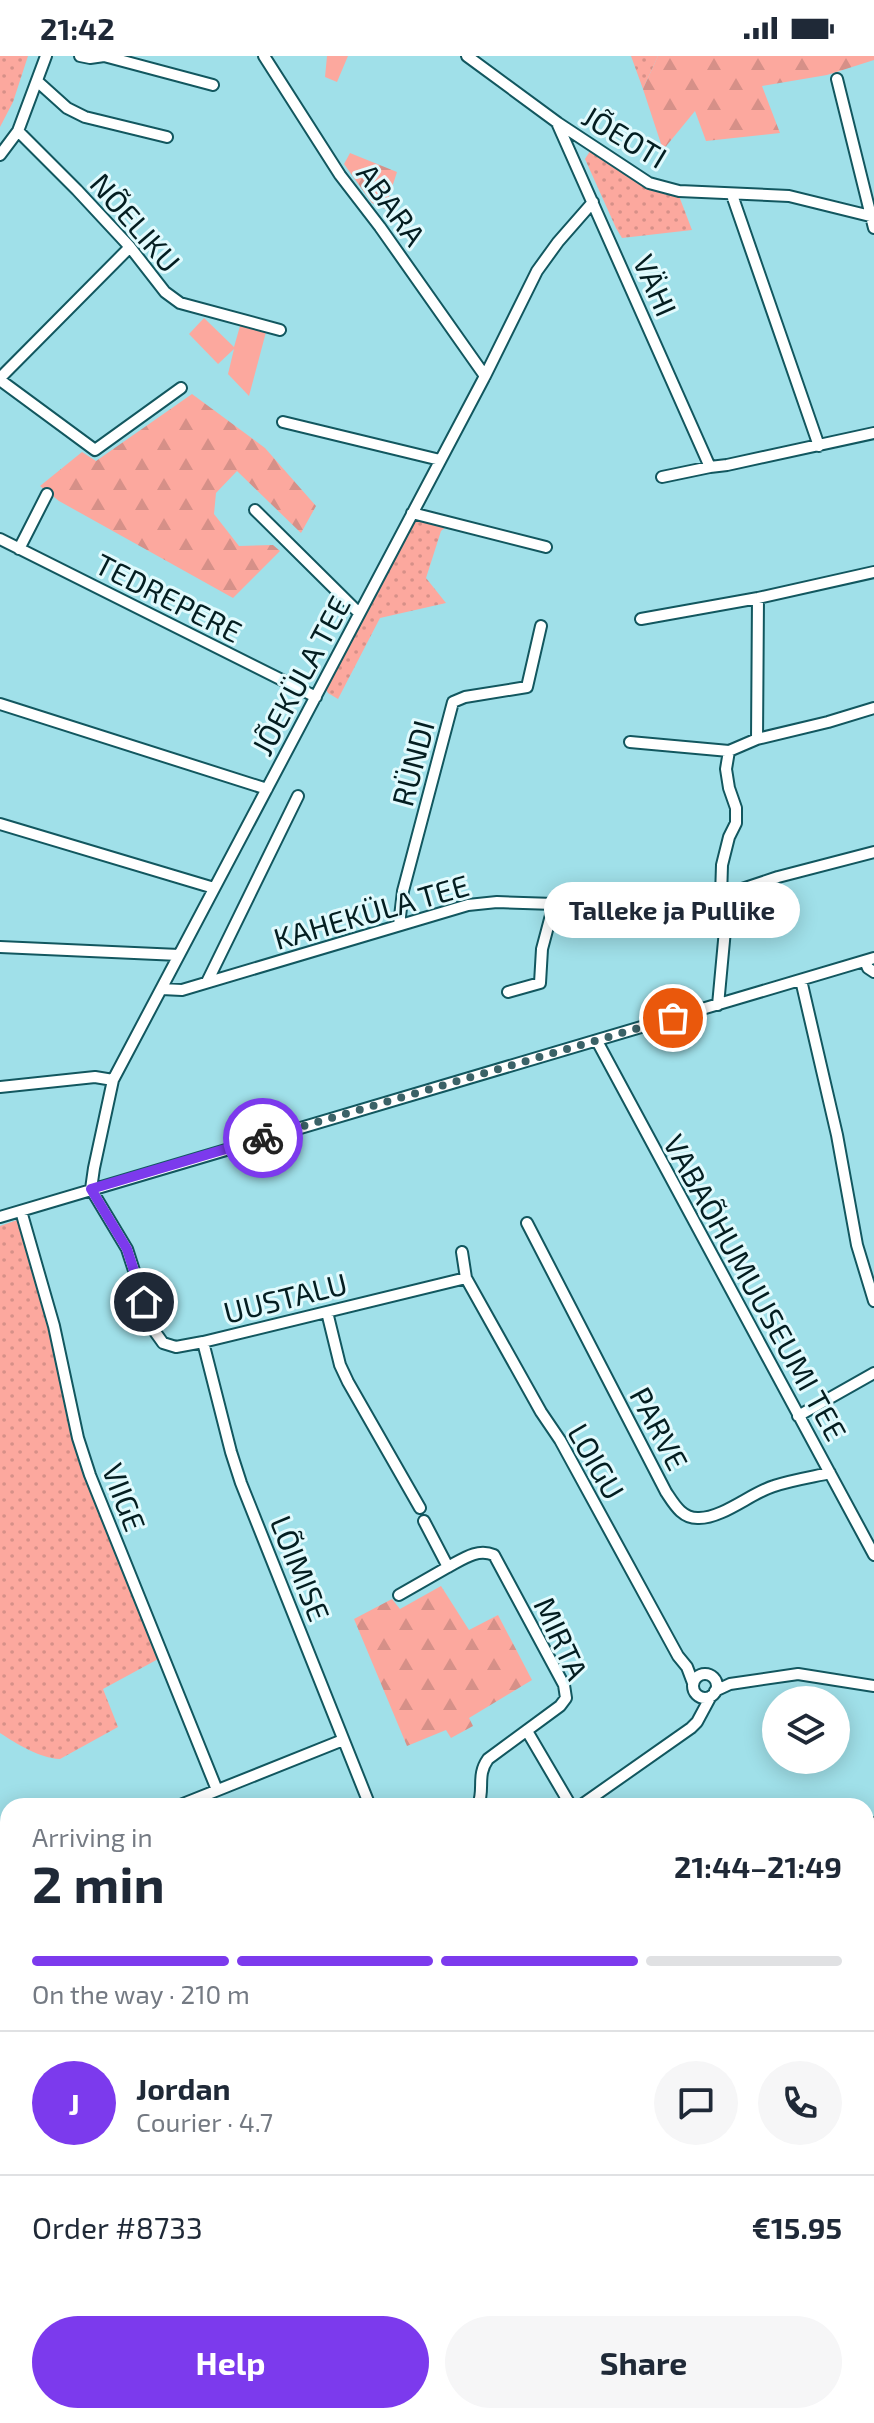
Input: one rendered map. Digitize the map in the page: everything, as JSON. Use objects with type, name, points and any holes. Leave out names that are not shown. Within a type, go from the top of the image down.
[{"type":"street","points":[[0,155],[18,131],[46,56]]},
{"type":"street","points":[[80,56],[104,56],[213,85]]},
{"type":"street","name":"ABARA","points":[[264,56],[340,175],[485,376]]},
{"type":"street","name":"JÕEOTI","points":[[467,56],[558,123],[649,183],[679,191],[789,196],[872,216]]},
{"type":"street","points":[[837,79],[874,228]]},
{"type":"street","points":[[37,81],[67,108],[85,117],[167,137]]},
{"type":"street","name":"VÄHI","points":[[558,123],[710,467]]},
{"type":"street","name":"NÕELIKU","points":[[18,131],[130,247],[165,292],[180,303],[280,330]]},
{"type":"street","points":[[732,195],[819,446]]},
{"type":"street","name":"JÕEKÜLA TEE","points":[[91,1189],[113,1080],[485,376],[537,271],[593,202]]},
{"type":"street","points":[[130,247],[0,379],[95,450],[181,388]]},
{"type":"street","points":[[283,422],[440,460]]},
{"type":"street","points":[[662,477],[874,433]]},
{"type":"street","points":[[19,549],[47,494]]},
{"type":"street","points":[[255,510],[359,613]]},
{"type":"street","points":[[412,513],[546,547]]},
{"type":"street","name":"TEDREPERE","points":[[0,539],[316,697]]},
{"type":"street","points":[[641,619],[758,598],[874,572]]},
{"type":"street","points":[[757,739],[758,598]]},
{"type":"street","name":"RÜNDI","points":[[399,925],[403,891],[453,702],[465,697],[527,687],[541,626]]},
{"type":"street","points":[[0,704],[267,789]]},
{"type":"street","points":[[630,742],[729,751],[757,739],[874,708]]},
{"type":"street","points":[[718,1005],[725,930],[721,897],[722,865],[736,823],[736,808],[726,769],[729,751]]},
{"type":"street","points":[[207,982],[298,796]]},
{"type":"street","points":[[0,824],[214,888]]},
{"type":"street","name":"KAHEKÜLA TEE","points":[[162,989],[182,990],[468,905],[497,902],[554,904],[641,916],[679,910],[778,877],[874,852]]},
{"type":"street","points":[[508,992],[540,983],[542,949],[554,904]]},
{"type":"street","points":[[0,947],[179,955]]},
{"type":"street","points":[[0,1217],[869,960],[874,972]]},
{"type":"street","points":[[801,980],[837,1135],[857,1245],[874,1301]]},
{"type":"street","name":"VABAÕHUMUUSEUMI TEE","points":[[597,1041],[874,1555]]},
{"type":"street","points":[[0,1087],[95,1077],[113,1080]]},
{"type":"street","name":"UUSTALU","points":[[91,1189],[127,1249],[153,1329],[163,1343],[176,1347],[466,1278]]},
{"type":"street","name":"VIIGE","points":[[21,1211],[54,1326],[78,1438],[90,1475],[217,1790]]},
{"type":"street","name":"PARVE","points":[[527,1223],[666,1492],[685,1515],[698,1518],[713,1515],[773,1486],[830,1473]]},
{"type":"street","points":[[462,1252],[466,1278]]},
{"type":"street","name":"LOIGU","points":[[466,1278],[687,1667],[702,1679],[730,1684],[810,1675],[874,1686]]},
{"type":"street","points":[[327,1312],[340,1365],[348,1382],[420,1508]]},
{"type":"street","name":"LÕIMISE","points":[[203,1342],[241,1483],[367,1798]]},
{"type":"street","points":[[798,1416],[874,1373]]},
{"type":"street","points":[[399,1595],[448,1567],[424,1521]]},
{"type":"street","name":"MIRTA","points":[[448,1567],[477,1552],[494,1555],[564,1685],[566,1698],[560,1706],[488,1759],[481,1768],[481,1798]]},
{"type":"street","points":[[591,1798],[691,1728],[702,1713],[713,1694],[716,1684],[702,1679],[693,1690],[702,1713]]},
{"type":"street","name":"LOIGU","points":[[713,1694],[730,1684]]},
{"type":"street","points":[[697,1695],[704,1698],[713,1694]]},
{"type":"street","points":[[527,1731],[566,1798]]},
{"type":"street","points":[[198,1798],[343,1740]]},
{"type":"green space","points":[[0,56],[28,56],[13,102],[0,127]]},
{"type":"green space","points":[[327,56],[348,56],[337,82],[325,77]]},
{"type":"green space","points":[[631,56],[658,56],[643,89]]},
{"type":"green space","points":[[658,56],[874,56],[874,60],[827,75],[762,86],[780,133],[706,141],[695,111],[663,150],[643,89]]},
{"type":"green space","points":[[590,151],[632,179],[679,196],[692,230],[622,238],[585,159]]},
{"type":"green space","points":[[350,153],[397,172],[385,209],[372,203],[344,164]]},
{"type":"green space","points":[[204,318],[234,347],[240,326],[266,332],[249,396],[228,374],[234,349],[218,364],[189,334]]},
{"type":"green space","points":[[192,394],[265,448],[316,506],[301,533],[237,471],[216,493],[214,514],[239,546],[273,545],[280,551],[233,598],[59,501],[40,486],[82,452],[96,461]]},
{"type":"green space","points":[[417,517],[448,525],[441,531],[426,578],[446,603],[380,618],[338,699],[325,688]]},
{"type":"green space","points":[[20,1219],[47,1311],[69,1409],[160,1658],[103,1689],[118,1727],[60,1759],[36,1753],[0,1733],[0,1226]]},
{"type":"green space","points":[[441,1586],[469,1630],[498,1615],[532,1680],[469,1718],[473,1726],[451,1738],[446,1730],[407,1746],[354,1619],[392,1599],[400,1609]]},
{"type":"way so far","points":[[263,1138],[673,1018]]},
{"type":"place","name":"Talleke ja Pullike","points":[[673,1018]]},
{"type":"route","points":[[144,1302],[127,1249],[91,1189],[263,1138]]}]
